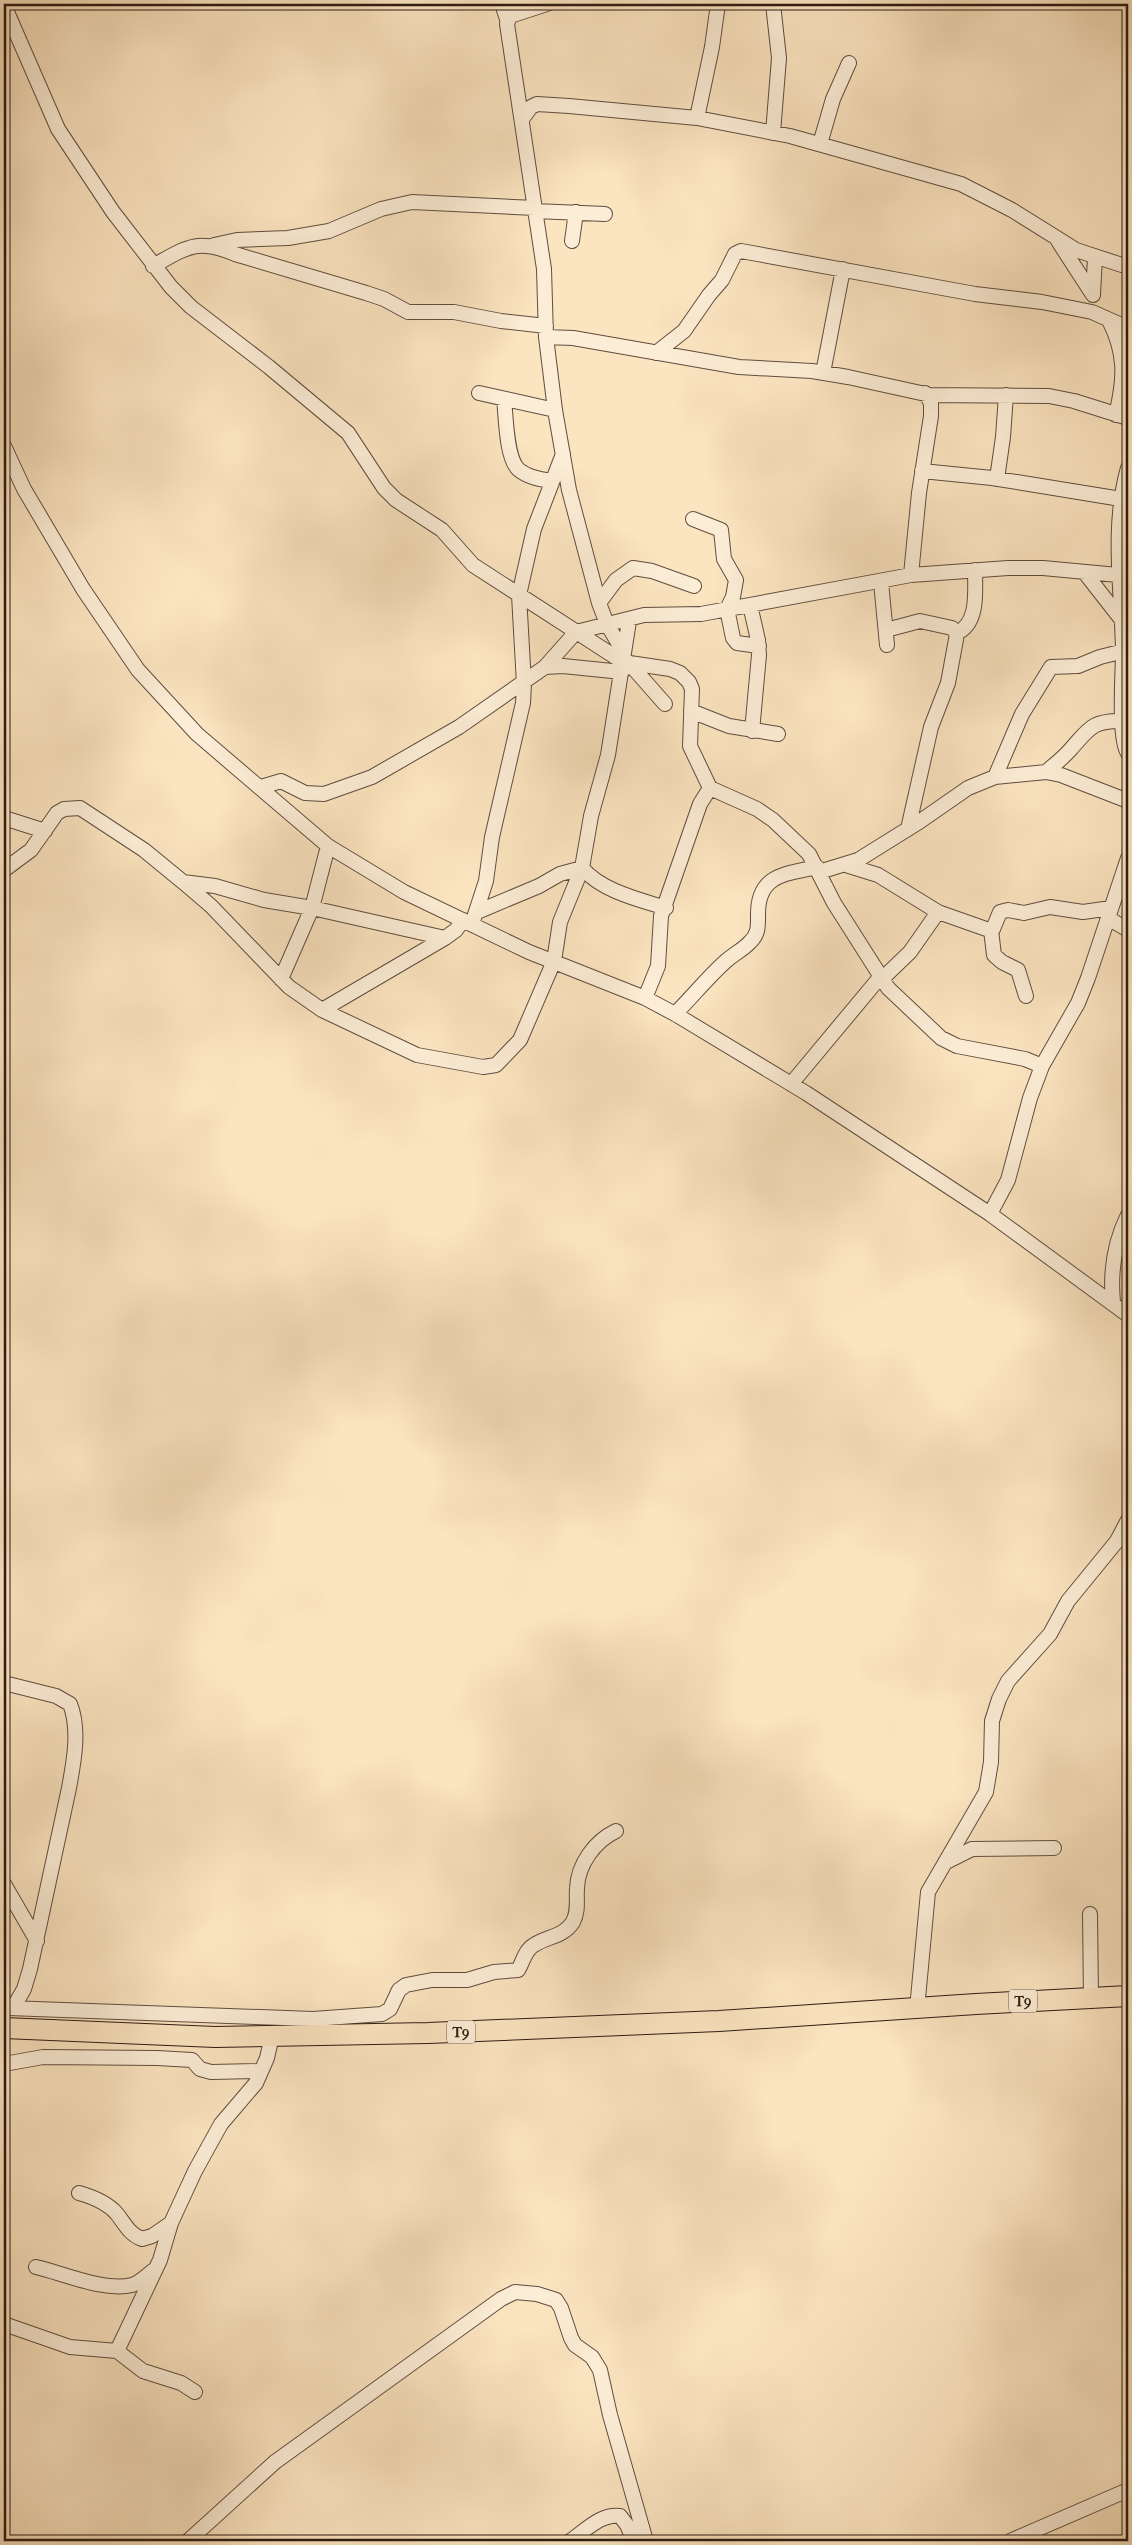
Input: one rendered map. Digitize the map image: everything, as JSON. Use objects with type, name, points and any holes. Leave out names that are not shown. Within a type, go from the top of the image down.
[{"type":"highway","name":"T9","points":[[4,2028],[215,2037],[272,2036],[542,2028],[1128,1996]]},
{"type":"street","points":[[502,4],[507,19],[544,268],[546,332],[555,410],[569,490],[599,603],[624,662]]},
{"type":"street","points":[[507,19],[520,12],[547,4]]},
{"type":"street","points":[[696,118],[712,47],[718,4]]},
{"type":"street","points":[[773,4],[779,58],[773,132]]},
{"type":"street","points":[[4,5],[58,129],[113,212],[153,266],[191,307],[348,432],[384,488],[396,500],[442,530],[473,565],[624,662],[665,704]]},
{"type":"street","points":[[820,144],[833,99],[849,63]]},
{"type":"street","points":[[522,119],[531,107],[537,104],[696,118],[773,132],[961,184],[1012,210],[1056,238],[1095,258],[1128,267]]},
{"type":"street","points":[[153,266],[190,247],[214,245],[237,240],[288,238],[329,231],[381,209],[412,202],[605,214]]},
{"type":"street","points":[[572,241],[576,212]]},
{"type":"street","points":[[1056,238],[1093,295]]},
{"type":"street","points":[[214,245],[235,254],[384,299],[408,312],[454,312],[530,326],[573,338],[656,353],[739,367],[823,373],[882,383],[925,394],[1043,395],[1063,398],[1122,417],[1122,351],[1109,320]]},
{"type":"street","points":[[656,353],[684,332],[709,295],[722,280],[733,258],[739,252],[764,254],[843,270],[1092,312],[1128,328]]},
{"type":"street","points":[[1092,312],[1095,258]]},
{"type":"street","points":[[823,373],[843,270]]},
{"type":"street","points":[[479,393],[555,410]]},
{"type":"street","points":[[911,575],[922,472],[931,416],[931,404],[925,394]]},
{"type":"street","points":[[996,478],[1003,444],[1006,395]]},
{"type":"street","points":[[504,399],[507,434],[514,464],[528,475],[551,481]]},
{"type":"street","points":[[4,446],[24,488],[82,589],[138,670],[197,734],[328,846],[404,892],[471,919],[554,961],[645,998],[675,1014],[791,1084],[990,1214],[1113,1302],[1128,1315]]},
{"type":"street","points":[[471,919],[491,862],[492,837],[518,729],[524,684],[519,595],[534,530],[551,481],[563,454]]},
{"type":"street","points":[[922,472],[996,478],[1121,500]]},
{"type":"street","points":[[1127,476],[1121,500],[1118,575],[1125,651],[1123,722],[1125,748],[1128,753]]},
{"type":"street","points":[[693,519],[721,530],[724,559],[736,580],[733,597],[727,609],[735,641],[745,645],[759,646]]},
{"type":"street","points":[[599,603],[616,580],[633,568],[652,571],[694,586]]},
{"type":"street","points":[[261,787],[281,781],[305,793],[324,794],[372,777],[444,737],[524,684],[545,667],[576,632],[607,624],[644,615],[701,614],[778,598],[881,582],[911,575],[975,570],[1043,568],[1118,575]]},
{"type":"street","points":[[957,632],[966,628],[971,618],[975,570]]},
{"type":"street","points":[[1084,573],[1122,620]]},
{"type":"street","points":[[881,582],[888,645]]},
{"type":"street","points":[[750,605],[759,646],[752,730]]},
{"type":"street","points":[[4,870],[31,850],[57,813],[64,809],[80,808],[144,850],[183,882],[211,906],[281,980],[322,1010],[417,1055],[484,1067],[496,1064],[517,1044],[554,961],[560,922],[582,868],[591,816],[608,755],[624,662],[629,620]]},
{"type":"street","points":[[886,630],[920,621],[952,628],[957,632]]},
{"type":"street","points":[[908,829],[930,732],[948,684],[957,632]]},
{"type":"street","points":[[995,776],[1022,714],[1051,667],[1078,666],[1125,651]]},
{"type":"street","points":[[545,667],[624,662],[664,667],[680,673],[689,682],[692,689],[690,746],[710,788],[757,809],[773,820],[809,854],[834,903],[895,997],[946,1041],[968,1049],[1025,1059],[1042,1066]]},
{"type":"street","points":[[690,711],[725,726],[778,734]]},
{"type":"street","points":[[1046,772],[1068,753],[1089,728],[1107,721],[1123,722]]},
{"type":"street","points":[[675,1014],[725,962],[753,938],[759,925],[759,901],[766,884],[781,876],[846,865],[908,829],[968,788],[995,776],[1046,772],[1061,775],[1128,802]]},
{"type":"street","points":[[645,998],[658,966],[659,928],[700,804],[710,788]]},
{"type":"street","points":[[4,818],[45,831]]},
{"type":"street","points":[[281,980],[312,908],[328,846]]},
{"type":"street","points":[[990,1214],[1008,1180],[1030,1098],[1042,1066],[1078,1003],[1099,950],[1128,858]]},
{"type":"street","points":[[846,865],[884,879],[938,912],[991,930]]},
{"type":"street","points":[[582,868],[592,879],[612,889],[666,908]]},
{"type":"street","points":[[322,1010],[445,938],[471,919],[560,874],[582,868]]},
{"type":"street","points":[[183,882],[312,908],[445,938]]},
{"type":"street","points":[[1026,996],[1018,970],[994,956],[991,930],[1000,912],[1004,910],[1024,913],[1050,907],[1083,912],[1110,913],[1128,930]]},
{"type":"street","points":[[791,1084],[882,977],[910,952],[938,912]]},
{"type":"street","points":[[1113,1302],[1112,1264],[1118,1236],[1128,1215]]},
{"type":"street","points":[[917,2009],[928,1892],[986,1792],[992,1762],[994,1712],[1008,1680],[1050,1634],[1068,1601],[1117,1541],[1128,1520]]},
{"type":"street","points":[[4,1683],[56,1696],[70,1704],[74,1715],[73,1763],[69,1788],[37,1941],[24,1989],[16,2003],[6,2008]]},
{"type":"street","points":[[6,2008],[313,2019],[382,2014],[390,2009],[399,1990],[406,1985],[432,1980],[467,1980],[494,1972],[518,1970],[526,1952],[533,1945],[561,1934],[568,1928],[577,1910],[577,1888],[581,1870],[594,1847],[616,1831]]},
{"type":"street","points":[[944,1863],[972,1849],[1054,1848]]},
{"type":"street","points":[[4,1884],[37,1941]]},
{"type":"street","points":[[1090,1914],[1091,1998]]},
{"type":"street","points":[[117,2351],[156,2268],[171,2223],[212,2138],[256,2083],[267,2058],[272,2036]]},
{"type":"street","points":[[4,2064],[43,2057],[157,2058],[192,2060],[200,2069],[211,2072],[261,2071]]},
{"type":"street","points":[[79,2193],[109,2207],[131,2233],[142,2239],[152,2236],[171,2223]]},
{"type":"street","points":[[36,2267],[117,2286],[131,2285],[140,2281],[156,2268]]},
{"type":"street","points":[[188,2541],[253,2480],[281,2458],[502,2299],[515,2292],[537,2294],[556,2300],[575,2345],[592,2357],[600,2370],[610,2415],[646,2541]]},
{"type":"street","points":[[4,2324],[70,2347],[117,2351],[143,2371],[181,2383],[196,2392]]},
{"type":"street","points":[[1010,2541],[1128,2490]]},
{"type":"street","points":[[570,2541],[604,2517],[613,2515],[620,2516],[628,2525],[634,2541]]}]
